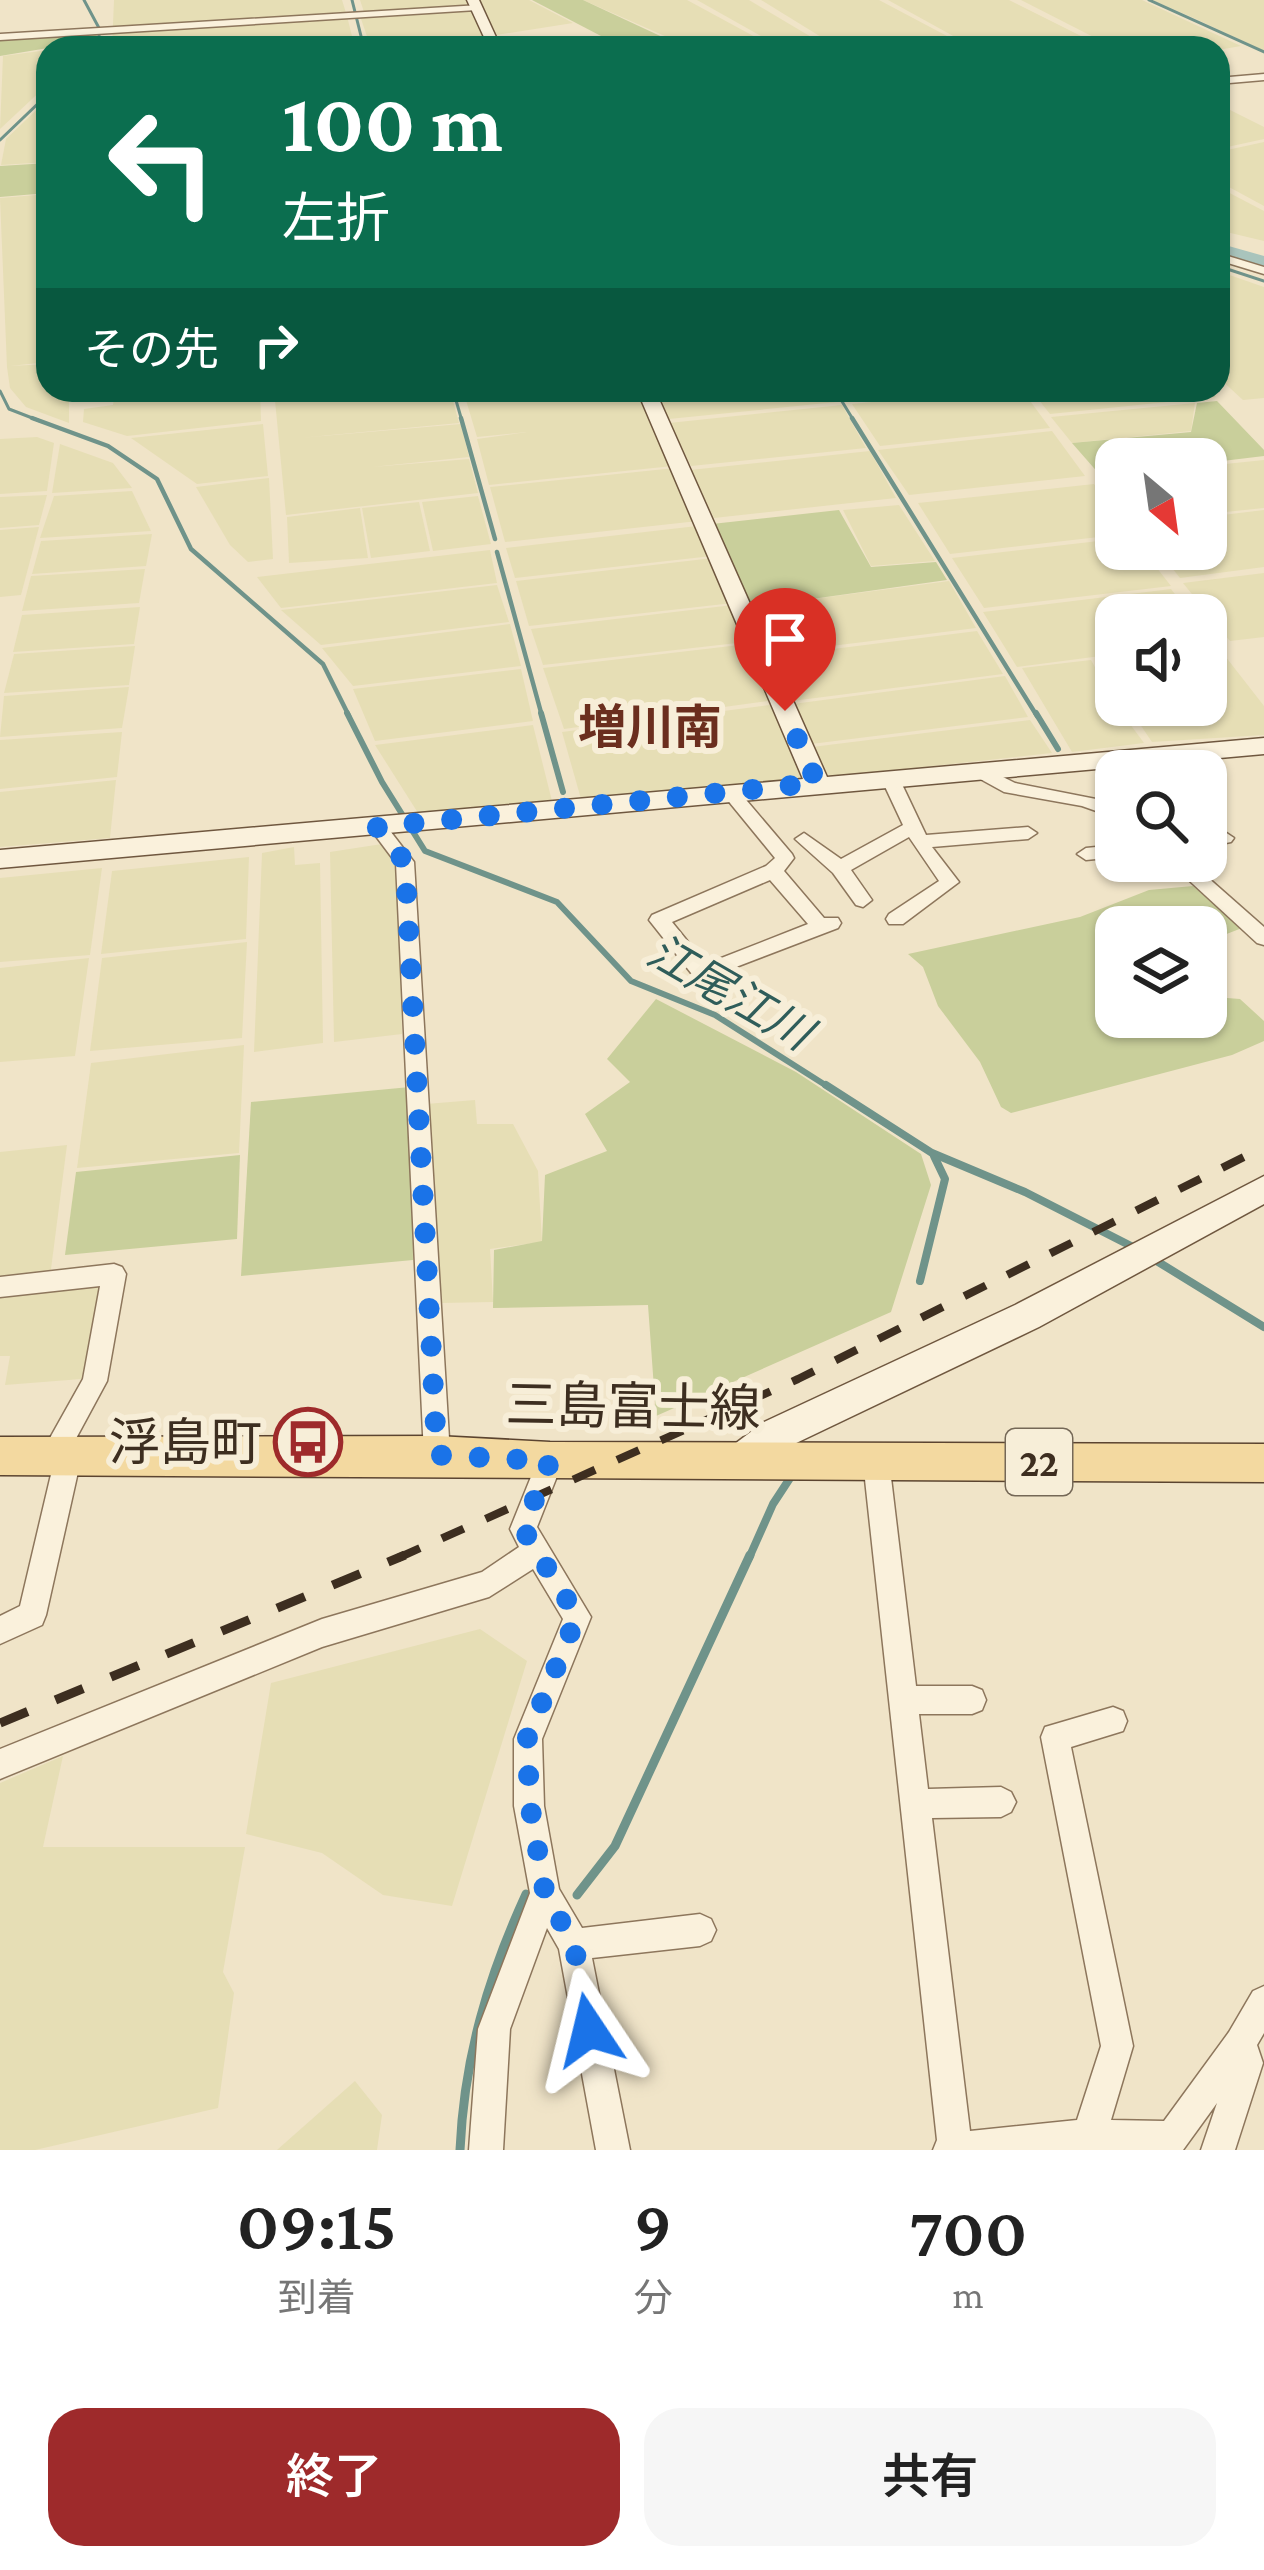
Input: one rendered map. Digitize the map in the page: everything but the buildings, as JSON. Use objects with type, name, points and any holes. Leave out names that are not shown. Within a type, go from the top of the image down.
[{"type":"main road","name":"三島富士線","points":[[0,1456],[1264,1463]]},
{"type":"street","points":[[0,37],[475,3],[490,36]]},
{"type":"street","points":[[1230,80],[1264,77]]},
{"type":"street","points":[[1230,260],[1264,271]]},
{"type":"street","points":[[651,402],[817,783]]},
{"type":"street","points":[[0,859],[1264,746]]},
{"type":"street","points":[[979,771],[993,783],[1095,801]]},
{"type":"street","points":[[890,778],[917,835],[950,882],[896,919]]},
{"type":"street","points":[[730,792],[785,858],[773,872],[658,920],[702,973],[826,925],[773,872]]},
{"type":"street","points":[[383,827],[405,862],[437,1455]]},
{"type":"street","points":[[840,868],[917,835],[1028,833]]},
{"type":"street","points":[[804,839],[840,868],[862,900]]},
{"type":"street","points":[[1086,854],[1095,853]]},
{"type":"street","points":[[1201,882],[1264,938]]},
{"type":"street","points":[[779,1462],[777,1435],[1027,1316],[1264,1189]]},
{"type":"street","points":[[0,1287],[115,1274],[95,1381],[62,1454],[32,1616],[0,1630]]},
{"type":"street","points":[[550,1461],[523,1529],[577,1616],[527,1739],[530,1806],[545,1893],[574,1945],[613,2150]]},
{"type":"street","points":[[876,1461],[953,2150],[1089,2136],[1172,2138],[1264,2002]]},
{"type":"street","points":[[0,1764],[322,1633],[489,1584],[537,1550]]},
{"type":"street","points":[[904,1700],[972,1700]]},
{"type":"street","points":[[1089,2136],[1118,2046],[1055,1737],[1113,1721]]},
{"type":"street","points":[[916,1804],[1000,1802]]},
{"type":"street","points":[[486,2150],[494,2030],[545,1893]]},
{"type":"street","points":[[574,1945],[700,1930]]},
{"type":"street","points":[[1218,2150],[1246,2063],[1240,2043]]},
{"type":"shaded area","points":[[114,0],[342,0],[346,13],[248,20],[347,16],[352,36],[112,36]]},
{"type":"shaded area","points":[[360,0],[468,0],[470,4],[449,7],[473,6],[487,36],[367,36],[359,13],[364,12]]},
{"type":"shaded area","points":[[480,0],[529,0],[573,23],[496,35]]},
{"type":"shaded area","points":[[583,0],[687,0],[753,36],[665,36]]},
{"type":"shaded area","points":[[697,0],[749,0],[810,36],[761,36]]},
{"type":"shaded area","points":[[761,0],[879,0],[947,36],[820,36]]},
{"type":"shaded area","points":[[888,0],[1009,0],[1081,36],[953,36]]},
{"type":"shaded area","points":[[1021,0],[1142,0],[1219,36],[1092,36]]},
{"type":"shaded area","points":[[1152,0],[1264,0],[1264,51],[1196,19]]},
{"type":"shaded area","points":[[36,52],[36,95],[0,129],[3,56]]},
{"type":"shaded area","points":[[36,110],[36,163],[1,165],[6,139]]},
{"type":"shaded area","points":[[1230,110],[1264,127],[1264,139],[1230,146]]},
{"type":"shaded area","points":[[1264,142],[1264,206],[1230,188],[1230,149]]},
{"type":"shaded area","points":[[1230,193],[1264,211],[1264,241],[1230,233]]},
{"type":"shaded area","points":[[36,195],[36,363],[10,366],[36,365],[36,402],[69,402],[69,423],[26,407],[10,388],[0,198]]},
{"type":"shaded area","points":[[1230,275],[1264,287],[1264,398],[1243,400],[1230,388]]},
{"type":"shaded area","points":[[260,402],[261,421],[127,436],[83,422],[84,409]]},
{"type":"shaded area","points":[[275,402],[453,402],[459,423],[299,438],[461,424],[469,457],[372,467],[469,459],[478,493],[286,515]]},
{"type":"shaded area","points":[[467,402],[642,402],[673,466],[489,485],[477,439],[527,432],[477,437]]},
{"type":"shaded area","points":[[660,402],[837,402],[669,419]]},
{"type":"shaded area","points":[[1031,402],[1050,428],[880,446],[852,404]]},
{"type":"shaded area","points":[[1040,402],[1167,402],[1050,414]]},
{"type":"shaded area","points":[[1195,403],[1191,431],[1072,443],[1051,417]]},
{"type":"shaded area","points":[[842,405],[866,448],[691,466],[669,423]]},
{"type":"shaded area","points":[[263,424],[268,476],[197,484],[131,438]]},
{"type":"shaded area","points":[[1052,431],[1085,476],[909,495],[878,450]]},
{"type":"shaded area","points":[[37,437],[54,443],[47,491],[0,494],[0,439]]},
{"type":"shaded area","points":[[60,444],[113,463],[132,488],[52,493]]},
{"type":"shaded area","points":[[870,451],[896,498],[714,518],[690,470]]},
{"type":"shaded area","points":[[1264,460],[1264,508],[1227,512],[1227,464]]},
{"type":"shaded area","points":[[675,468],[698,521],[505,542],[490,487]]},
{"type":"shaded area","points":[[269,478],[273,559],[248,562],[230,545],[196,487]]},
{"type":"shaded area","points":[[1094,484],[1095,537],[950,554],[918,503]]},
{"type":"shaded area","points":[[132,491],[151,531],[40,538],[54,496]]},
{"type":"shaded area","points":[[47,495],[39,525],[0,528],[0,497]]},
{"type":"shaded area","points":[[478,496],[491,544],[433,551],[422,502]]},
{"type":"shaded area","points":[[419,502],[430,551],[371,558],[362,508]]},
{"type":"shaded area","points":[[899,505],[935,561],[871,566],[843,510]]},
{"type":"shaded area","points":[[360,508],[368,558],[289,563],[287,517]]},
{"type":"shaded area","points":[[1264,510],[1264,567],[1180,578],[1174,570],[1227,570],[1227,514]]},
{"type":"shaded area","points":[[697,526],[712,556],[515,578],[506,548]]},
{"type":"shaded area","points":[[39,527],[21,595],[0,597],[0,530]]},
{"type":"shaded area","points":[[152,534],[146,566],[32,574],[41,541]]},
{"type":"shaded area","points":[[1095,541],[1095,570],[1158,570],[1171,586],[984,608],[952,558]]},
{"type":"shaded area","points":[[490,550],[497,583],[281,608],[257,577]]},
{"type":"shaded area","points":[[713,558],[733,603],[529,626],[516,581]]},
{"type":"shaded area","points":[[145,569],[139,603],[22,611],[31,576]]},
{"type":"shaded area","points":[[1264,573],[1264,637],[1230,641],[1227,594],[1192,594],[1183,583]]},
{"type":"shaded area","points":[[949,581],[976,628],[767,654],[745,608]]},
{"type":"shaded area","points":[[497,585],[509,622],[321,645],[281,610]]},
{"type":"shaded area","points":[[1171,589],[1175,594],[1130,594]]},
{"type":"shaded area","points":[[1095,598],[1095,657],[1017,667],[983,612]]},
{"type":"shaded area","points":[[733,605],[746,642],[543,665],[531,629]]},
{"type":"shaded area","points":[[140,607],[134,644],[13,652],[22,615]]},
{"type":"shaded area","points":[[510,624],[521,666],[353,686],[322,648]]},
{"type":"shaded area","points":[[977,631],[1003,674],[792,701],[769,657]]},
{"type":"shaded area","points":[[748,644],[775,700],[564,729],[543,668]]},
{"type":"shaded area","points":[[135,646],[129,685],[4,693],[14,654]]},
{"type":"shaded area","points":[[1227,659],[1264,706],[1264,735],[1152,742],[1141,726],[1227,726]]},
{"type":"shaded area","points":[[1091,660],[1095,726],[1131,726],[1144,743],[1072,752],[1022,668]]},
{"type":"shaded area","points":[[521,669],[533,721],[375,741],[353,689]]},
{"type":"shaded area","points":[[1005,676],[1028,717],[811,744],[793,704]]},
{"type":"shaded area","points":[[129,687],[122,728],[0,737],[4,696]]},
{"type":"shaded area","points":[[777,704],[805,781],[581,799],[562,732]]},
{"type":"shaded area","points":[[1030,720],[1052,753],[832,777],[823,772],[812,747]]},
{"type":"shaded area","points":[[533,725],[552,801],[418,813],[375,745]]},
{"type":"shaded area","points":[[122,732],[117,777],[0,789],[0,740]]},
{"type":"shaded area","points":[[116,780],[110,838],[0,847],[0,792]]},
{"type":"shaded area","points":[[382,844],[399,862],[402,1034],[334,1042],[330,852]]},
{"type":"shaded area","points":[[294,847],[295,865],[320,863],[323,1043],[254,1052],[262,853]]},
{"type":"shaded area","points":[[249,857],[246,939],[101,954],[112,871]]},
{"type":"shaded area","points":[[102,868],[90,955],[0,962],[0,878]]},
{"type":"shaded area","points":[[247,942],[242,1038],[90,1051],[102,958]]},
{"type":"shaded area","points":[[89,958],[75,1056],[0,1062],[0,968]]},
{"type":"shaded area","points":[[244,1045],[239,1153],[77,1168],[91,1063]]},
{"type":"shaded area","points":[[475,1100],[477,1124],[513,1124],[538,1171],[542,1242],[490,1249],[493,1302],[441,1303],[426,1104]]},
{"type":"shaded area","points":[[67,1145],[50,1277],[0,1283],[0,1152]]},
{"type":"shaded area","points":[[109,1278],[94,1378],[5,1385],[10,1356],[0,1356],[0,1293]]},
{"type":"shaded area","points":[[480,1629],[527,1661],[452,1906],[383,1895],[322,1853],[246,1834],[271,1683]]},
{"type":"shaded area","points":[[63,1756],[43,1847],[245,1847],[223,1972],[234,1993],[218,2108],[35,2150],[0,2150],[0,1783]]},
{"type":"shaded area","points":[[355,2081],[382,2115],[377,2150],[277,2150]]},
{"type":"green space","points":[[532,0],[583,0],[660,36],[601,36]]},
{"type":"green space","points":[[36,36],[36,50],[0,56],[0,38]]},
{"type":"green space","points":[[36,164],[36,194],[0,197],[0,166]]},
{"type":"green space","points":[[1218,402],[1264,450],[1264,456],[1227,460],[1227,438],[1126,438],[1191,432],[1197,403]]},
{"type":"green space","points":[[1095,441],[1095,469],[1072,443]]},
{"type":"green space","points":[[839,510],[871,567],[936,562],[947,580],[747,608],[712,524]]},
{"type":"green space","points":[[1193,886],[1216,906],[1108,906],[1149,890]]},
{"type":"green space","points":[[1095,911],[1095,1038],[1227,1038],[1227,998],[1240,999],[1264,1021],[1264,1041],[1232,1055],[1011,1113],[1001,1107],[980,1062],[938,1006],[923,967],[908,954]]},
{"type":"green space","points":[[1227,915],[1242,928],[1227,934]]},
{"type":"green space","points":[[656,999],[796,1072],[921,1154],[931,1185],[891,1312],[656,1416],[648,1305],[493,1308],[494,1250],[542,1241],[545,1175],[607,1151],[585,1114],[630,1082],[607,1059]]},
{"type":"green space","points":[[410,1087],[413,1260],[241,1276],[251,1102]]},
{"type":"green space","points":[[240,1155],[237,1239],[65,1255],[76,1172]]},
{"type":"waterway","name":"江尾江川","points":[[84,0],[99,36]]},
{"type":"waterway","points":[[352,0],[361,36]]},
{"type":"waterway","points":[[1149,0],[1229,36]]},
{"type":"waterway","points":[[1230,37],[1264,52]]},
{"type":"waterway","name":"江尾江川","points":[[0,140],[36,106]]},
{"type":"waterway","points":[[1230,252],[1264,262]]},
{"type":"waterway","points":[[1230,270],[1264,281]]},
{"type":"waterway","name":"江尾江川","points":[[0,391],[9,409],[37,420]]},
{"type":"waterway","points":[[456,402],[462,421]]},
{"type":"waterway","points":[[842,402],[854,421]]},
{"type":"waterway","name":"江尾江川","points":[[32,418],[37,420]]},
{"type":"waterway","points":[[461,418],[495,539]]},
{"type":"waterway","points":[[852,418],[1037,716]]},
{"type":"waterway","name":"江尾江川","points":[[37,420],[108,446],[157,479],[191,549],[323,664],[349,716]]},
{"type":"waterway","points":[[497,552],[542,716]]},
{"type":"waterway","name":"江尾江川","points":[[347,713],[425,851],[557,902],[631,981],[715,1015],[830,1088]]},
{"type":"waterway","points":[[541,713],[563,792]]},
{"type":"waterway","points":[[1036,713],[1058,749]]},
{"type":"waterway","name":"江尾江川","points":[[826,1085],[932,1153],[1025,1192],[1133,1247]]},
{"type":"waterway","points":[[920,1281],[945,1179],[934,1156]]},
{"type":"waterway","name":"江尾江川","points":[[1155,1260],[1264,1327]]},
{"type":"waterway","points":[[749,1558],[773,1504],[794,1472]]},
{"type":"waterway","points":[[577,1895],[615,1846],[750,1555]]},
{"type":"waterway","points":[[460,2150],[480,2019],[526,1894]]},
{"type":"railway","points":[[401,1557],[798,1379],[1264,1147]]},
{"type":"railway","points":[[401,1557],[405,1555]]},
{"type":"railway","points":[[0,1723],[401,1557]]},
{"type":"place","name":"浮島町","points":[[308,1442]]},
{"type":"district","name":"増川南","points":[[650,727]]},
{"type":"route","points":[[589,2030],[574,1945],[545,1893],[530,1806],[527,1739],[577,1616],[523,1529],[550,1461],[437,1455],[405,862],[377,827],[817,783],[785,711]]}]
